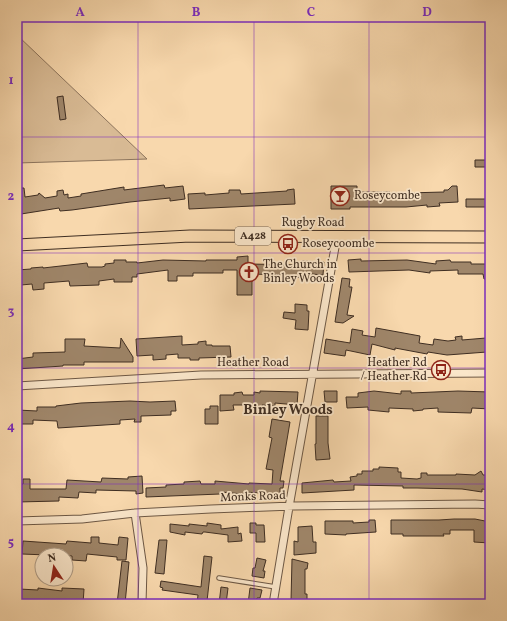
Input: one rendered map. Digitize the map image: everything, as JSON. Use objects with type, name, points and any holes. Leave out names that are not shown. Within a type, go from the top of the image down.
[{"type":"main road","name":"Rugby Road","points":[[17,245],[190,236],[490,237]]},
{"type":"street","points":[[273,604],[288,507],[337,236]]},
{"type":"street","name":"Heather Road","points":[[17,386],[200,375],[313,373],[490,373]]},
{"type":"street","name":"Monks Road","points":[[17,521],[82,519],[135,513],[288,507],[490,505]]},
{"type":"street","points":[[135,513],[143,568],[142,604]]},
{"type":"lane","points":[[219,578],[276,587]]},
{"type":"shaded area","points":[[17,35],[147,159],[17,163]]},
{"type":"building","points":[[63,96],[66,119],[60,120],[57,97]]},
{"type":"building","points":[[475,160],[488,160],[488,167],[475,167]]},
{"type":"building","points":[[164,185],[165,188],[183,186],[185,199],[170,201],[170,198],[60,211],[59,208],[21,214],[21,212],[17,212],[17,188],[24,188],[25,197],[38,195],[39,193],[45,198],[57,196],[57,191],[63,190],[64,195],[68,194],[68,198],[81,196],[81,194],[124,187],[124,190]]},
{"type":"building","points":[[331,186],[357,186],[357,192],[406,193],[444,192],[444,190],[448,190],[452,186],[457,186],[458,202],[439,203],[440,206],[427,207],[427,205],[406,207],[350,207],[350,209],[331,209]]},
{"type":"building","points":[[294,189],[295,204],[189,209],[188,194],[205,193],[205,195],[229,193],[229,190],[240,190],[241,194],[287,191]]},
{"type":"building","points":[[466,199],[488,199],[488,207],[466,207]]},
{"type":"building","points":[[248,256],[248,264],[302,265],[302,261],[324,262],[323,275],[312,274],[312,278],[252,274],[252,295],[237,295],[237,270],[223,270],[223,273],[193,273],[193,276],[177,276],[177,281],[168,281],[168,270],[137,274],[137,277],[132,277],[132,282],[114,282],[114,279],[99,281],[99,285],[70,286],[69,281],[44,283],[44,289],[33,290],[32,284],[21,285],[21,282],[17,282],[17,270],[31,268],[87,263],[88,267],[102,267],[105,266],[105,264],[114,263],[114,260],[126,260],[126,262],[137,263],[163,260],[206,261],[237,260],[237,257]]},
{"type":"building","points":[[361,259],[361,261],[407,260],[436,264],[436,261],[450,260],[451,262],[471,262],[471,264],[490,264],[490,279],[484,279],[483,274],[458,274],[458,270],[430,271],[430,273],[409,270],[349,272],[348,260]]},
{"type":"building","points":[[342,278],[350,279],[349,287],[352,287],[347,315],[354,316],[343,323],[335,322]]},
{"type":"building","points":[[295,304],[307,305],[307,311],[309,311],[308,330],[295,329],[296,320],[283,318],[284,312],[295,313]]},
{"type":"building","points":[[376,328],[420,336],[419,343],[433,345],[434,339],[448,341],[456,340],[455,337],[462,336],[462,340],[486,338],[486,341],[490,340],[490,349],[486,349],[487,352],[447,355],[428,352],[427,354],[395,348],[395,350],[372,344],[370,355],[346,350],[345,356],[324,353],[326,339],[350,343],[352,329],[363,331],[362,335],[375,337]]},
{"type":"building","points":[[182,336],[182,345],[198,344],[198,342],[206,341],[206,345],[230,346],[231,357],[199,358],[199,360],[190,360],[190,358],[178,358],[178,354],[166,355],[166,359],[153,360],[153,355],[137,356],[136,339]]},
{"type":"building","points":[[121,338],[133,357],[133,362],[84,362],[84,365],[63,365],[17,369],[17,359],[33,357],[33,353],[65,352],[65,339],[85,339],[84,346],[120,348]]},
{"type":"building","points":[[260,391],[298,392],[297,405],[275,403],[275,406],[262,405],[261,409],[253,409],[253,405],[233,405],[234,410],[220,411],[220,395],[234,395],[234,393],[242,392],[243,395],[254,395],[254,392],[260,393]]},
{"type":"building","points":[[324,391],[337,391],[337,402],[325,402]]},
{"type":"building","points":[[374,391],[401,394],[401,391],[411,391],[411,393],[458,391],[490,392],[490,409],[472,408],[471,413],[438,412],[438,408],[413,411],[413,409],[389,408],[389,412],[368,410],[368,407],[347,408],[346,397],[358,397],[358,393]]},
{"type":"building","points":[[175,401],[176,411],[171,411],[171,415],[141,416],[141,422],[134,422],[135,419],[120,420],[120,424],[58,428],[57,421],[33,420],[33,424],[20,424],[20,417],[17,417],[17,410],[37,411],[37,407],[56,407],[81,403]]},
{"type":"building","points":[[210,406],[218,406],[218,424],[205,424],[205,409],[210,409]]},
{"type":"building","points":[[316,416],[328,416],[328,443],[330,459],[316,460]]},
{"type":"building","points":[[272,419],[290,422],[280,481],[284,481],[283,488],[280,488],[280,494],[244,492],[243,494],[220,492],[220,494],[146,497],[146,488],[166,487],[166,485],[184,484],[184,482],[200,481],[201,484],[215,484],[215,481],[249,484],[272,484],[273,470],[266,469],[272,438],[269,437]]},
{"type":"building","points":[[379,467],[398,468],[398,472],[401,472],[401,478],[417,479],[421,478],[421,473],[427,473],[427,475],[475,475],[481,471],[483,475],[490,475],[490,490],[482,489],[482,492],[462,489],[354,485],[354,490],[302,493],[302,483],[333,480],[334,482],[351,481],[350,477],[357,476],[357,474],[362,474],[362,471],[373,471],[373,469],[379,469]]},
{"type":"building","points":[[142,476],[143,493],[136,494],[136,491],[96,490],[96,493],[79,492],[78,498],[59,497],[59,501],[17,502],[17,484],[23,484],[23,479],[30,479],[30,489],[66,489],[67,480],[101,482],[102,478],[128,479],[128,477]]},
{"type":"building","points":[[475,519],[490,522],[490,543],[474,542],[474,530],[450,530],[450,534],[443,534],[444,536],[403,536],[403,534],[391,534],[391,520]]},
{"type":"building","points":[[369,520],[375,520],[376,532],[346,535],[325,534],[325,521],[353,521],[353,523],[369,522]]},
{"type":"building","points":[[207,523],[221,525],[221,529],[238,527],[238,534],[241,533],[242,541],[228,542],[228,535],[205,532],[202,534],[185,532],[185,535],[170,532],[170,524],[207,526]]},
{"type":"building","points":[[250,523],[264,525],[265,542],[256,542],[256,533],[250,533]]},
{"type":"building","points":[[312,526],[313,542],[316,542],[316,553],[294,555],[294,541],[298,542],[298,527]]},
{"type":"building","points":[[91,537],[99,537],[99,543],[118,545],[119,537],[128,538],[126,560],[117,560],[117,557],[87,554],[86,561],[74,560],[74,547],[34,547],[34,554],[22,554],[23,541],[66,544],[67,541],[91,543]]},
{"type":"building","points":[[159,540],[167,540],[164,574],[155,573]]},
{"type":"building","points":[[204,556],[212,557],[207,601],[203,600],[203,604],[197,604],[198,595],[162,590],[163,588],[160,587],[161,581],[201,587]]},
{"type":"building","points":[[257,558],[266,560],[263,571],[265,571],[264,578],[252,576]]},
{"type":"building","points":[[292,559],[308,563],[307,569],[305,569],[305,594],[307,594],[307,601],[291,601]]},
{"type":"building","points":[[122,561],[129,562],[125,604],[117,604]]},
{"type":"building","points":[[221,587],[228,588],[226,604],[219,604]]},
{"type":"building","points":[[38,588],[62,591],[62,588],[84,589],[83,604],[18,602],[19,589],[38,590]]},
{"type":"building","points":[[250,588],[262,590],[260,598],[257,598],[256,604],[248,604]]},
{"type":"place","name":"Roseycombe","points":[[340,196]]},
{"type":"place","name":"Roseycoombe","points":[[288,244]]},
{"type":"place","name":"The Church in Binley Woods","points":[[249,272]]},
{"type":"place","name":"Heather Rd / Heather Rd","points":[[441,370]]},
{"type":"district","name":"Binley Woods","points":[[288,410]]}]
